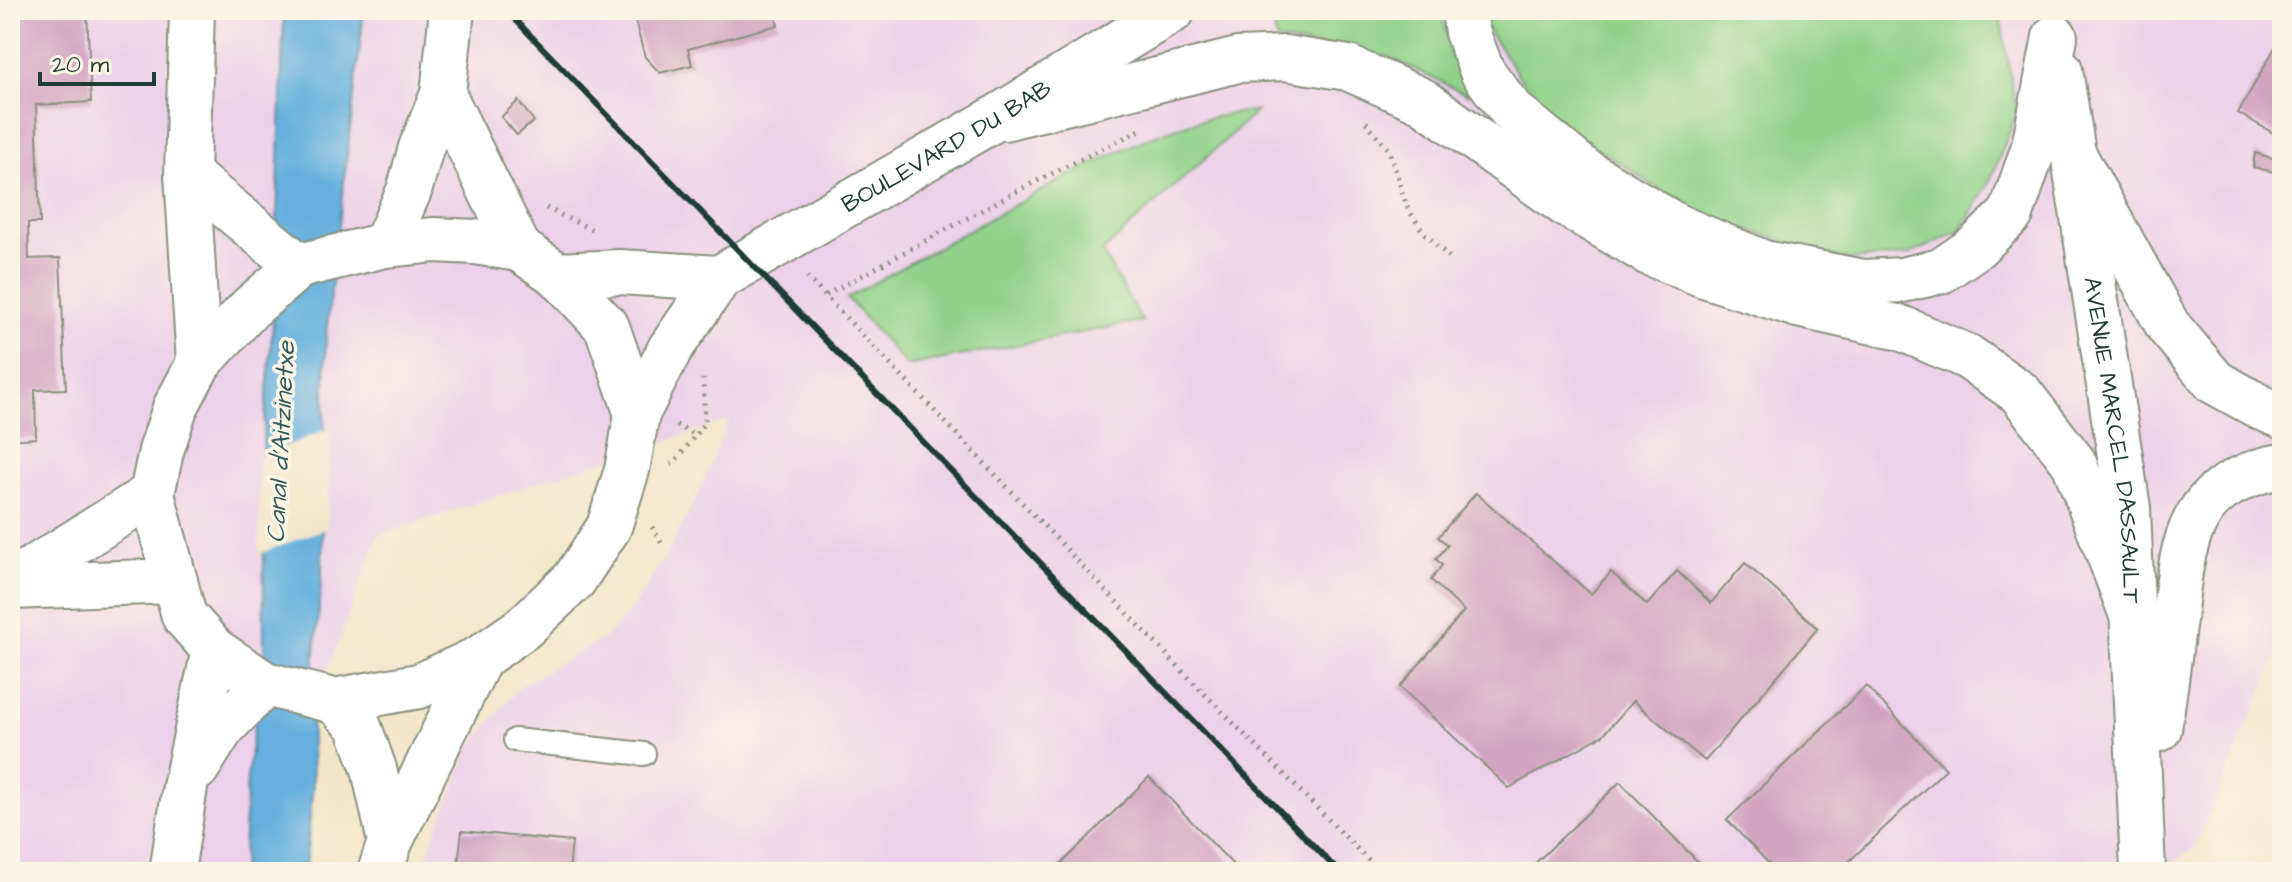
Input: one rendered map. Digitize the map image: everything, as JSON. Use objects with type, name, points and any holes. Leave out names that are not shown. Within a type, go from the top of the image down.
[{"type":"main road","points":[[192,10],[187,174],[199,363]]},
{"type":"main road","points":[[385,245],[409,191],[421,148],[443,94],[452,10]]},
{"type":"main road","name":"BOULEVARD DU BAB","points":[[637,414],[670,349],[719,278],[991,121],[1173,10]]},
{"type":"main road","points":[[1464,10],[1467,32],[1482,71],[1511,110],[1585,171],[1676,226],[1764,263],[1864,282],[1902,280],[1941,271],[1976,247],[2011,214],[2034,147],[2052,23]]},
{"type":"main road","name":"AVENUE MARCEL DASSAULT","points":[[2052,23],[2128,508],[2144,857]]},
{"type":"main road","points":[[991,121],[1238,60],[1285,58],[1348,68],[1423,101],[1564,203],[1649,253],[1704,275],[1798,305],[1901,328],[1968,357],[2020,393],[2074,463],[2135,623]]},
{"type":"main road","points":[[443,94],[519,249]]},
{"type":"main road","points":[[2073,153],[2168,326],[2215,382],[2282,416]]},
{"type":"main road","points":[[187,174],[299,266]]},
{"type":"main road","points":[[434,240],[519,249],[558,275],[607,327],[637,414],[627,470],[609,527],[574,580],[523,628],[480,658],[419,686],[334,701],[265,684],[214,650],[184,616],[152,494],[175,408],[199,363],[250,308],[299,266],[385,245],[434,240]]},
{"type":"main road","points":[[558,275],[619,272],[719,278]]},
{"type":"main road","points":[[2144,857],[2183,557],[2192,528],[2207,502],[2237,481],[2263,469],[2282,466]]},
{"type":"main road","points":[[10,585],[152,494]]},
{"type":"main road","points":[[10,585],[175,581]]},
{"type":"main road","points":[[172,872],[185,787],[214,650]]},
{"type":"main road","points":[[385,857],[480,658]]},
{"type":"main road","points":[[185,787],[222,728],[265,684]]},
{"type":"main road","points":[[334,701],[358,724],[374,769],[385,857]]},
{"type":"lane","points":[[515,740],[644,754]]},
{"type":"path","points":[[1362,117],[1389,150],[1407,207],[1423,232],[1449,257]]},
{"type":"path","points":[[826,295],[1004,198],[1145,128]]},
{"type":"path","points":[[542,206],[602,234]]},
{"type":"path","points":[[807,277],[1192,681],[1380,872]]},
{"type":"path","points":[[696,435],[705,422],[702,364]]},
{"type":"shaded area","points":[[10,10],[2282,10],[2282,646],[2195,847],[2161,872],[420,872],[457,781],[465,753],[520,686],[606,637],[633,607],[667,554],[698,494],[729,420],[379,535],[251,872],[10,872]]},
{"type":"green space","points":[[1269,10],[1444,10],[1444,25],[1468,95],[1389,57],[1277,40]]},
{"type":"green space","points":[[1487,10],[1999,10],[2017,113],[1990,181],[1960,231],[1908,255],[1847,260],[1700,216],[1543,112],[1485,25]]},
{"type":"green space","points":[[1257,111],[1102,252],[1142,321],[907,366],[847,298],[1011,207],[1142,140],[1198,121]]},
{"type":"green space","points":[[2282,793],[2282,872],[2272,872]]},
{"type":"water","name":"Canal d'Aitzinetxe","points":[[284,10],[364,10],[326,335],[322,573],[311,699],[313,785],[305,872],[242,872],[247,778],[264,655],[263,442],[274,309]]},
{"type":"pier","points":[[330,428],[327,528],[259,554],[259,457]]},
{"type":"building","points":[[10,10],[87,10],[91,102],[36,105],[40,223],[28,223],[29,259],[60,258],[66,389],[35,390],[36,438],[10,440]]},
{"type":"building","points":[[632,10],[774,10],[778,25],[688,49],[692,65],[660,73],[645,57]]},
{"type":"building","points":[[2282,35],[2282,130],[2279,136],[2238,113]]},
{"type":"building","points":[[518,101],[534,121],[517,135],[501,117]]},
{"type":"building","points":[[2255,153],[2282,161],[2282,174],[2253,167]]},
{"type":"building","points":[[1476,493],[1591,594],[1611,572],[1647,605],[1677,571],[1711,603],[1745,563],[1818,628],[1705,761],[1633,701],[1603,735],[1509,788],[1400,687],[1464,611],[1431,580],[1442,565],[1436,559],[1448,545],[1438,537]]},
{"type":"building","points":[[1866,686],[1946,769],[1838,872],[1777,872],[1727,820]]},
{"type":"building","points":[[1149,777],[1240,872],[1053,872]]},
{"type":"building","points":[[1620,782],[1702,866],[1695,872],[1526,872]]},
{"type":"building","points":[[462,831],[572,842],[569,872],[457,872]]},
{"type":"railway","points":[[506,10],[1339,872]]}]
